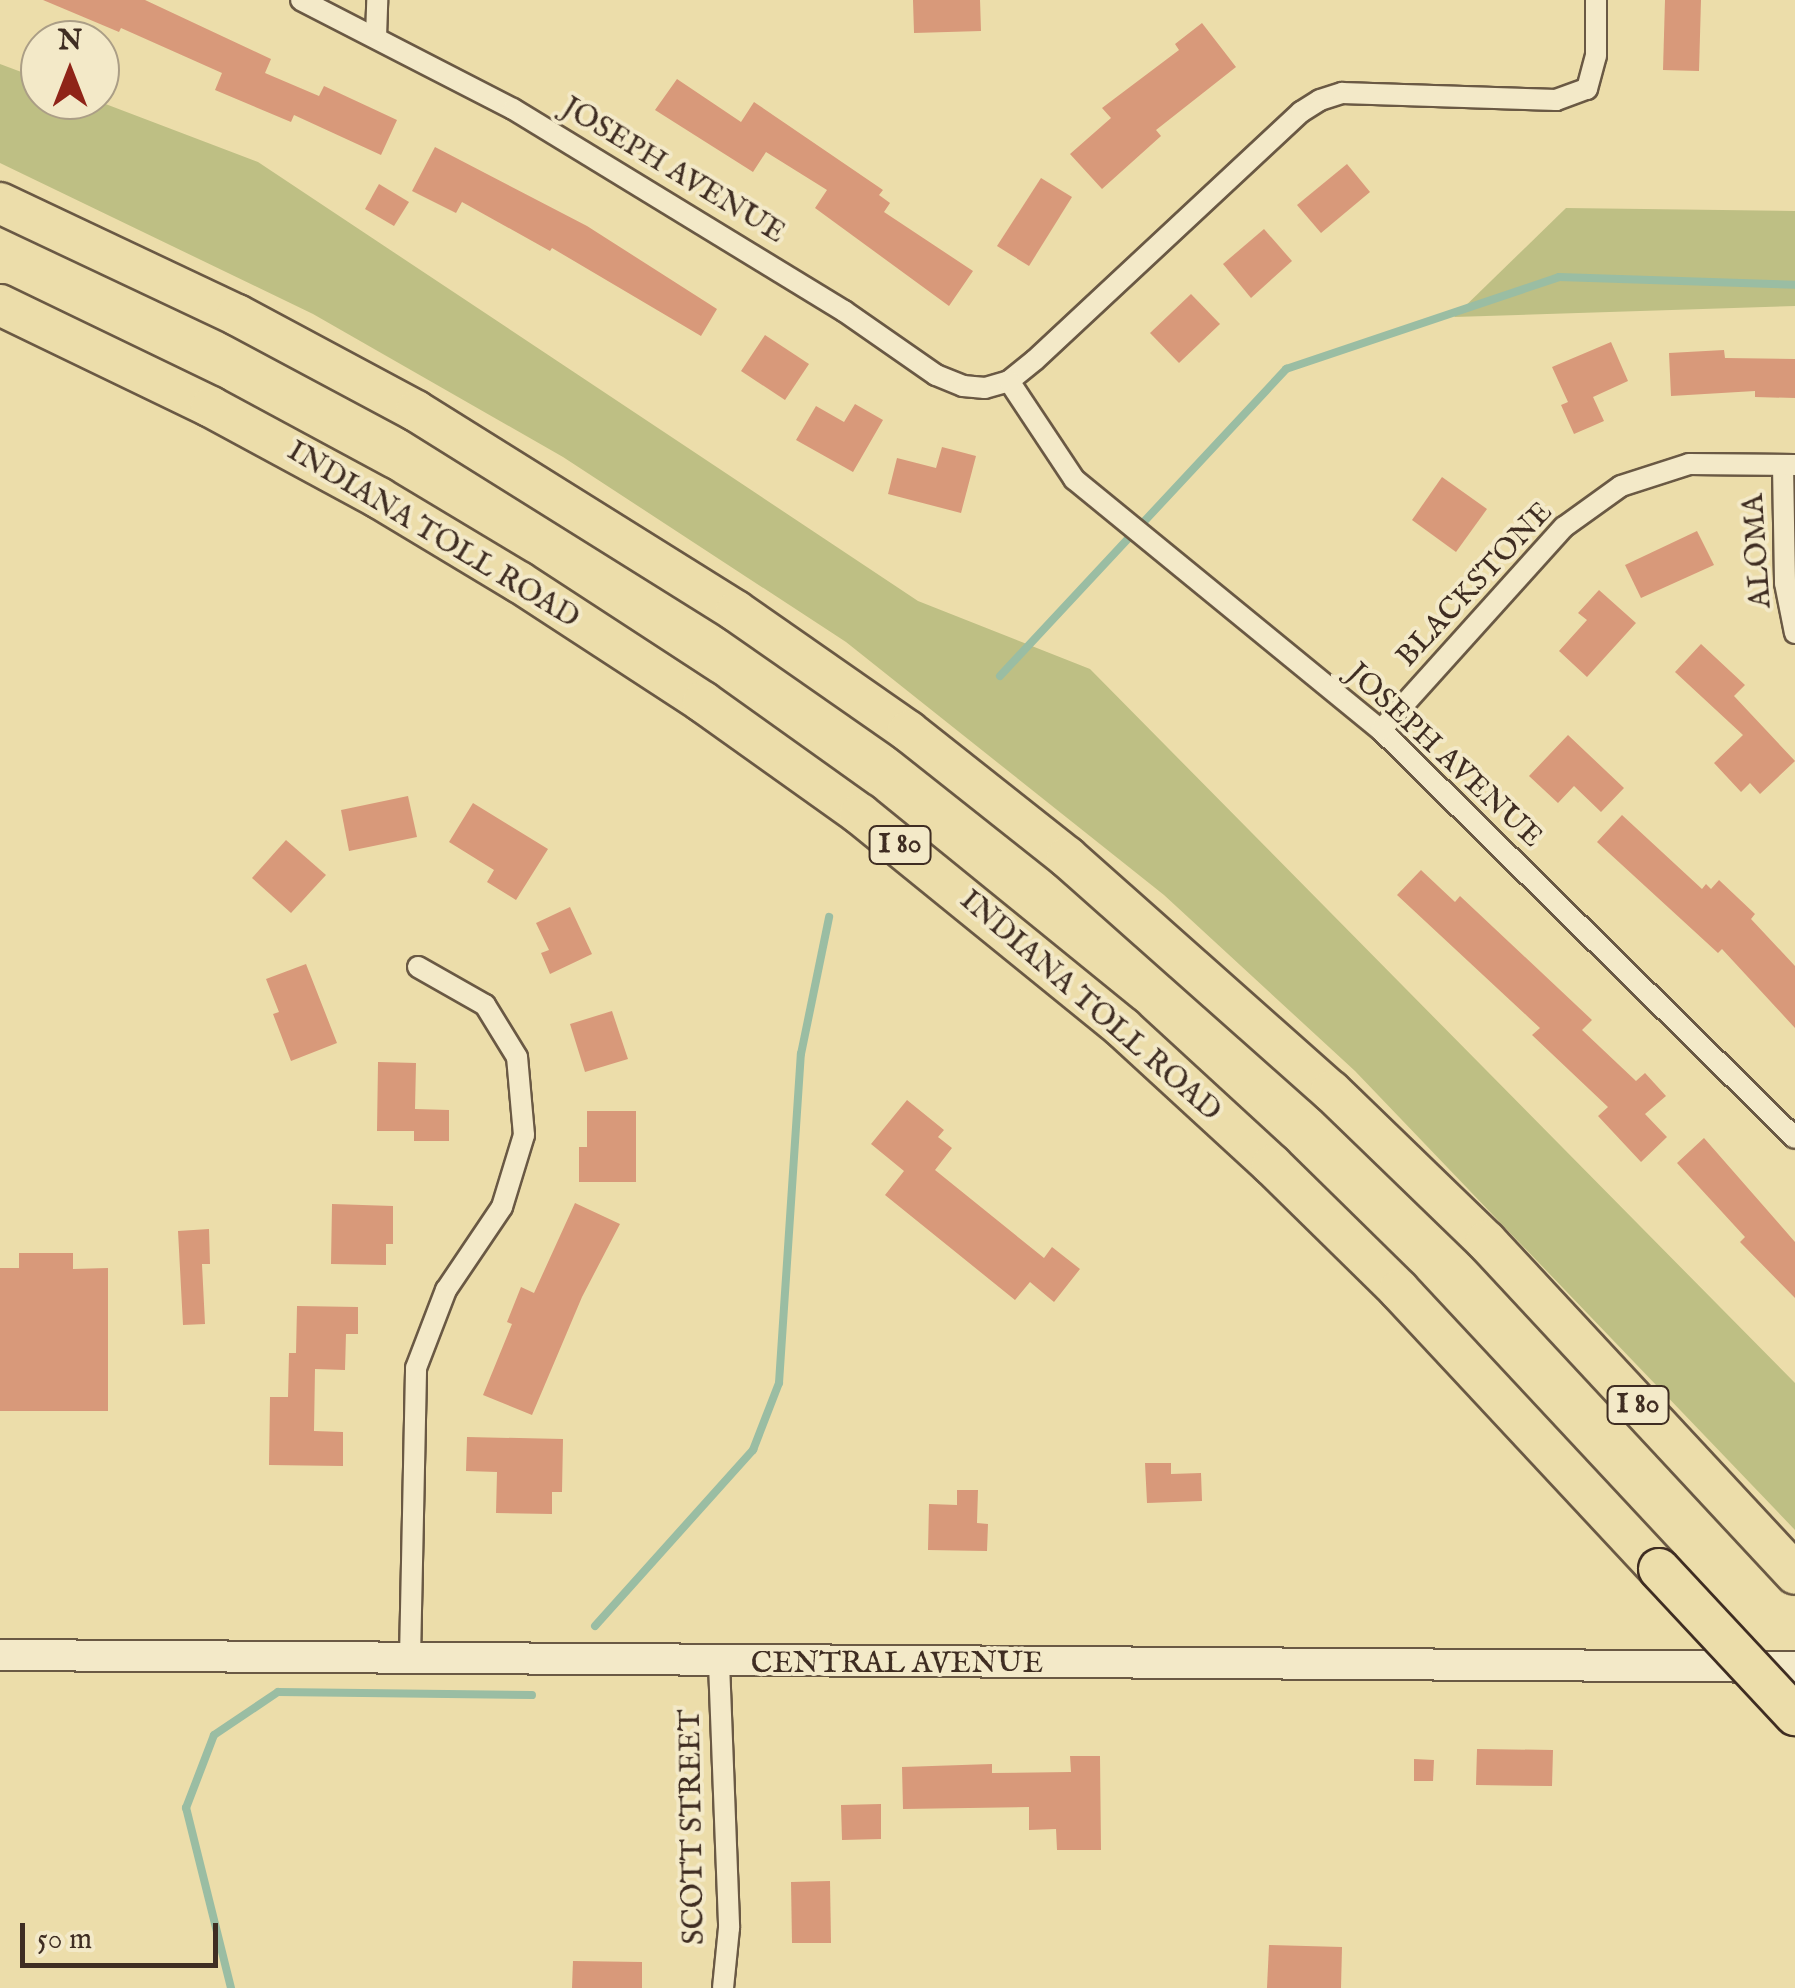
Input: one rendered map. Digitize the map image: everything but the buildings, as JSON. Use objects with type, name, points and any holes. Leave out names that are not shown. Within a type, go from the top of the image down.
[{"type":"highway","name":"I 80","points":[[0,204],[237,315],[416,411],[721,601],[908,731],[1096,882],[1331,1091],[1486,1241],[1793,1572]]},
{"type":"highway","name":"INDIANA TOLL ROAD","points":[[0,305],[211,408],[379,498],[519,582],[703,702],[860,814],[1110,1016],[1272,1165],[1399,1290],[1795,1715]]},
{"type":"street","name":"JOSEPH AVENUE","points":[[302,0],[530,119],[844,311],[936,376],[963,386],[986,388],[1009,381],[1074,479],[1178,568],[1381,730],[1795,1138]]},
{"type":"street","points":[[376,36],[377,0]]},
{"type":"street","points":[[1009,381],[1301,112],[1320,100],[1342,93],[1556,100],[1588,89],[1596,56],[1596,0]]},
{"type":"street","name":"BLACKSTONE","points":[[1381,730],[1564,527],[1622,486],[1689,464],[1789,465]]},
{"type":"street","name":"ALOMA","points":[[1789,465],[1785,583],[1795,632]]},
{"type":"street","points":[[410,1658],[416,1368],[446,1290],[502,1208],[524,1135],[517,1057],[484,1004],[418,967]]},
{"type":"street","name":"CENTRAL AVENUE","points":[[0,1655],[719,1663],[1795,1667]]},
{"type":"street","name":"SCOTT STREET","points":[[719,1663],[730,1928],[723,1988]]},
{"type":"green space","points":[[0,64],[20,72],[20,120],[120,120],[120,110],[258,162],[918,601],[1090,669],[1795,1383],[1795,1530],[1355,1071],[1164,895],[846,642],[563,457],[313,314],[0,163]]},
{"type":"green space","points":[[1566,208],[1795,211],[1795,306],[1454,317]]},
{"type":"waterway","points":[[1000,676],[1286,369],[1559,277],[1795,285]]},
{"type":"waterway","points":[[595,1626],[753,1450],[779,1383],[801,1054],[829,917]]},
{"type":"waterway","points":[[231,1988],[186,1808],[214,1735],[278,1692],[532,1695]]}]
